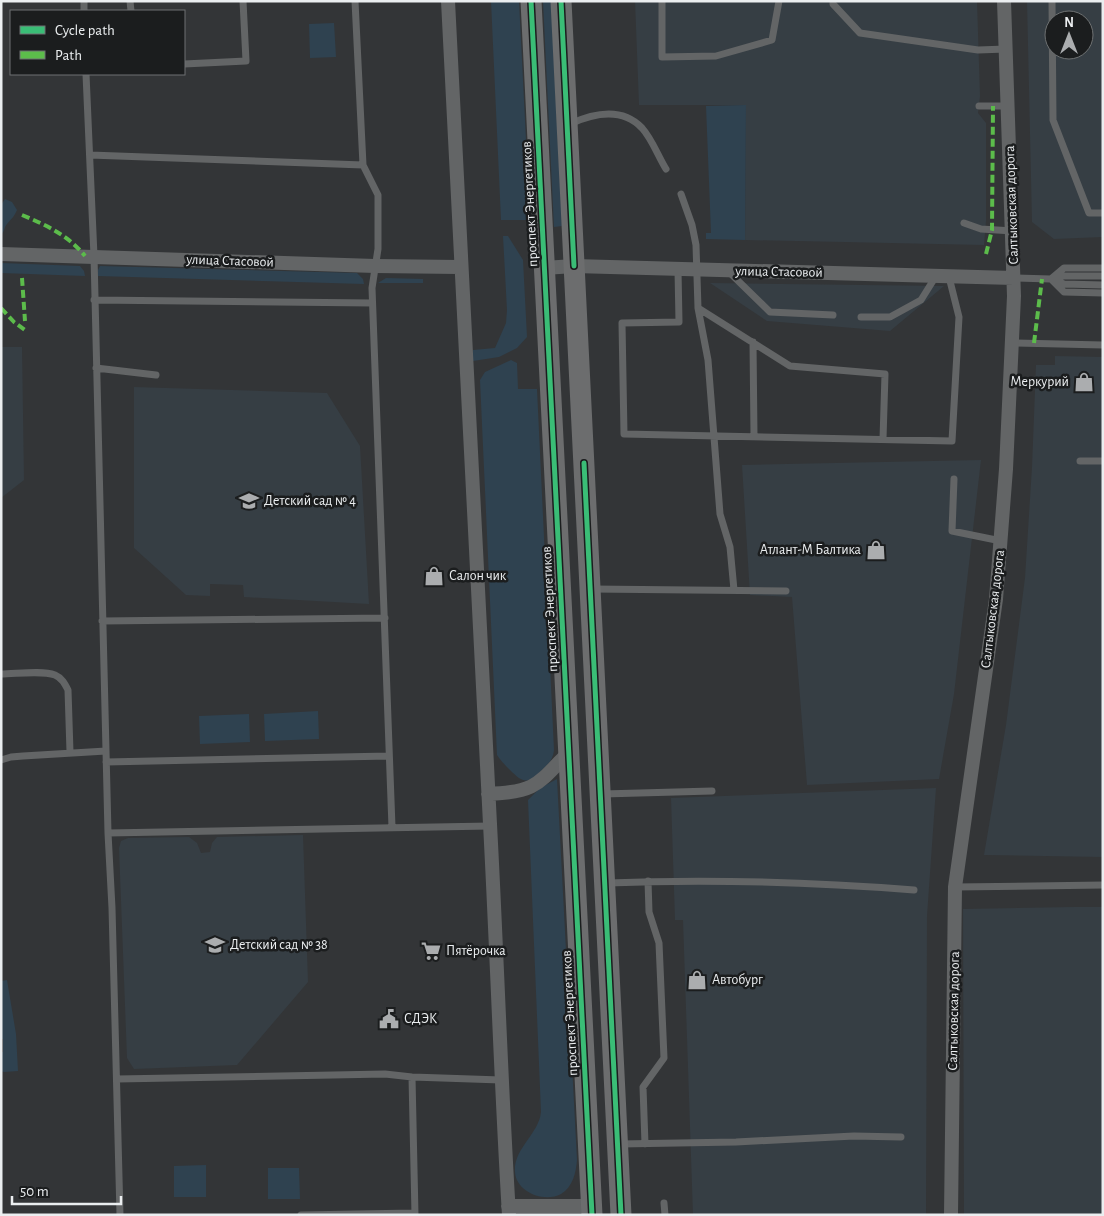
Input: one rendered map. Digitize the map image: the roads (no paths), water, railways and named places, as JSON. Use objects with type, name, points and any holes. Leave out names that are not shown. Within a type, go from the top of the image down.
[{"type":"main road","name":"проспект Энергетиков","points":[[531,1],[591,1211]]},
{"type":"main road","points":[[561,1],[621,1215]]},
{"type":"street","points":[[448,1],[459,267],[509,1210],[591,1211]]},
{"type":"street","name":"Салтыковская дорога","points":[[951,1215],[955,887],[996,599],[1006,470],[1012,343],[1013,231],[1004,1]]},
{"type":"street","name":"улица Стасовой","points":[[1,254],[459,267]]},
{"type":"street","name":"улица Стасовой","points":[[544,268],[574,266],[1014,278]]},
{"type":"street","points":[[488,794],[520,796],[540,782],[569,752]]},
{"type":"lane","points":[[185,64],[246,61],[243,1]]},
{"type":"lane","points":[[355,1],[363,164],[378,195],[378,249],[372,288],[372,303],[392,827]]},
{"type":"lane","points":[[662,1],[662,58],[716,56],[772,40],[779,1]]},
{"type":"lane","points":[[832,1],[860,33],[978,50],[1006,49]]},
{"type":"lane","points":[[1052,1],[1053,120],[1089,213],[1103,213]]},
{"type":"lane","points":[[86,75],[94,256],[102,621],[120,1215]]},
{"type":"lane","points":[[979,106],[1008,106]]},
{"type":"lane","points":[[567,125],[598,114],[629,118],[642,129],[666,169]]},
{"type":"lane","points":[[90,155],[363,164]]},
{"type":"lane","points":[[681,194],[694,232],[696,245],[698,308],[708,360],[720,514],[730,547],[734,590]]},
{"type":"lane","points":[[964,222],[981,229],[1013,231]]},
{"type":"lane","points":[[1051,279],[1064,268],[1103,268]]},
{"type":"lane","points":[[678,270],[679,322],[622,323],[624,434],[952,441],[959,317],[942,277],[921,300],[890,317],[862,317]]},
{"type":"lane","points":[[727,271],[770,312],[832,315]]},
{"type":"lane","points":[[1014,278],[1051,279],[1064,276],[1103,276]]},
{"type":"lane","points":[[1051,279],[1064,284],[1103,285]]},
{"type":"lane","points":[[1051,279],[1064,292],[1103,293]]},
{"type":"lane","points":[[94,300],[372,303]]},
{"type":"lane","points":[[698,308],[790,366],[885,374],[883,439]]},
{"type":"lane","points":[[752,342],[754,436]]},
{"type":"lane","points":[[1012,343],[1103,345]]},
{"type":"lane","points":[[96,368],[156,375]]},
{"type":"lane","points":[[1080,461],[1103,461]]},
{"type":"lane","points":[[954,479],[952,531],[1000,541]]},
{"type":"lane","points":[[590,589],[786,591]]},
{"type":"lane","points":[[102,621],[385,618]]},
{"type":"lane","points":[[1,674],[46,673],[56,675],[63,681],[68,690],[70,752]]},
{"type":"lane","points":[[1,760],[11,757],[106,751]]},
{"type":"lane","points":[[106,762],[389,756]]},
{"type":"lane","points":[[600,794],[712,791]]},
{"type":"lane","points":[[108,833],[490,826]]},
{"type":"lane","points":[[604,883],[648,881],[815,884],[914,890]]},
{"type":"lane","points":[[645,1144],[643,1087],[664,1058],[659,944],[649,912],[648,881]]},
{"type":"lane","points":[[955,887],[1103,885]]},
{"type":"lane","points":[[117,1079],[385,1074],[412,1078],[501,1080]]},
{"type":"lane","points":[[302,1215],[415,1214],[412,1078]]},
{"type":"lane","points":[[617,1144],[745,1142],[854,1136],[901,1137]]},
{"type":"lane","points":[[664,1202],[665,1215]]},
{"type":"place","name":"Меркурий","points":[[1084,382]]},
{"type":"place","name":"Детский сад № 4","points":[[249,501]]},
{"type":"place","name":"Атлант-М Балтика","points":[[876,550]]},
{"type":"place","name":"Салон чик","points":[[434,576]]},
{"type":"place","name":"Детский сад № 38","points":[[215,945]]},
{"type":"place","name":"Пятёрочка","points":[[431,951]]},
{"type":"place","name":"Автобург","points":[[697,980]]},
{"type":"place","name":"СДЭК","points":[[389,1019]]}]
